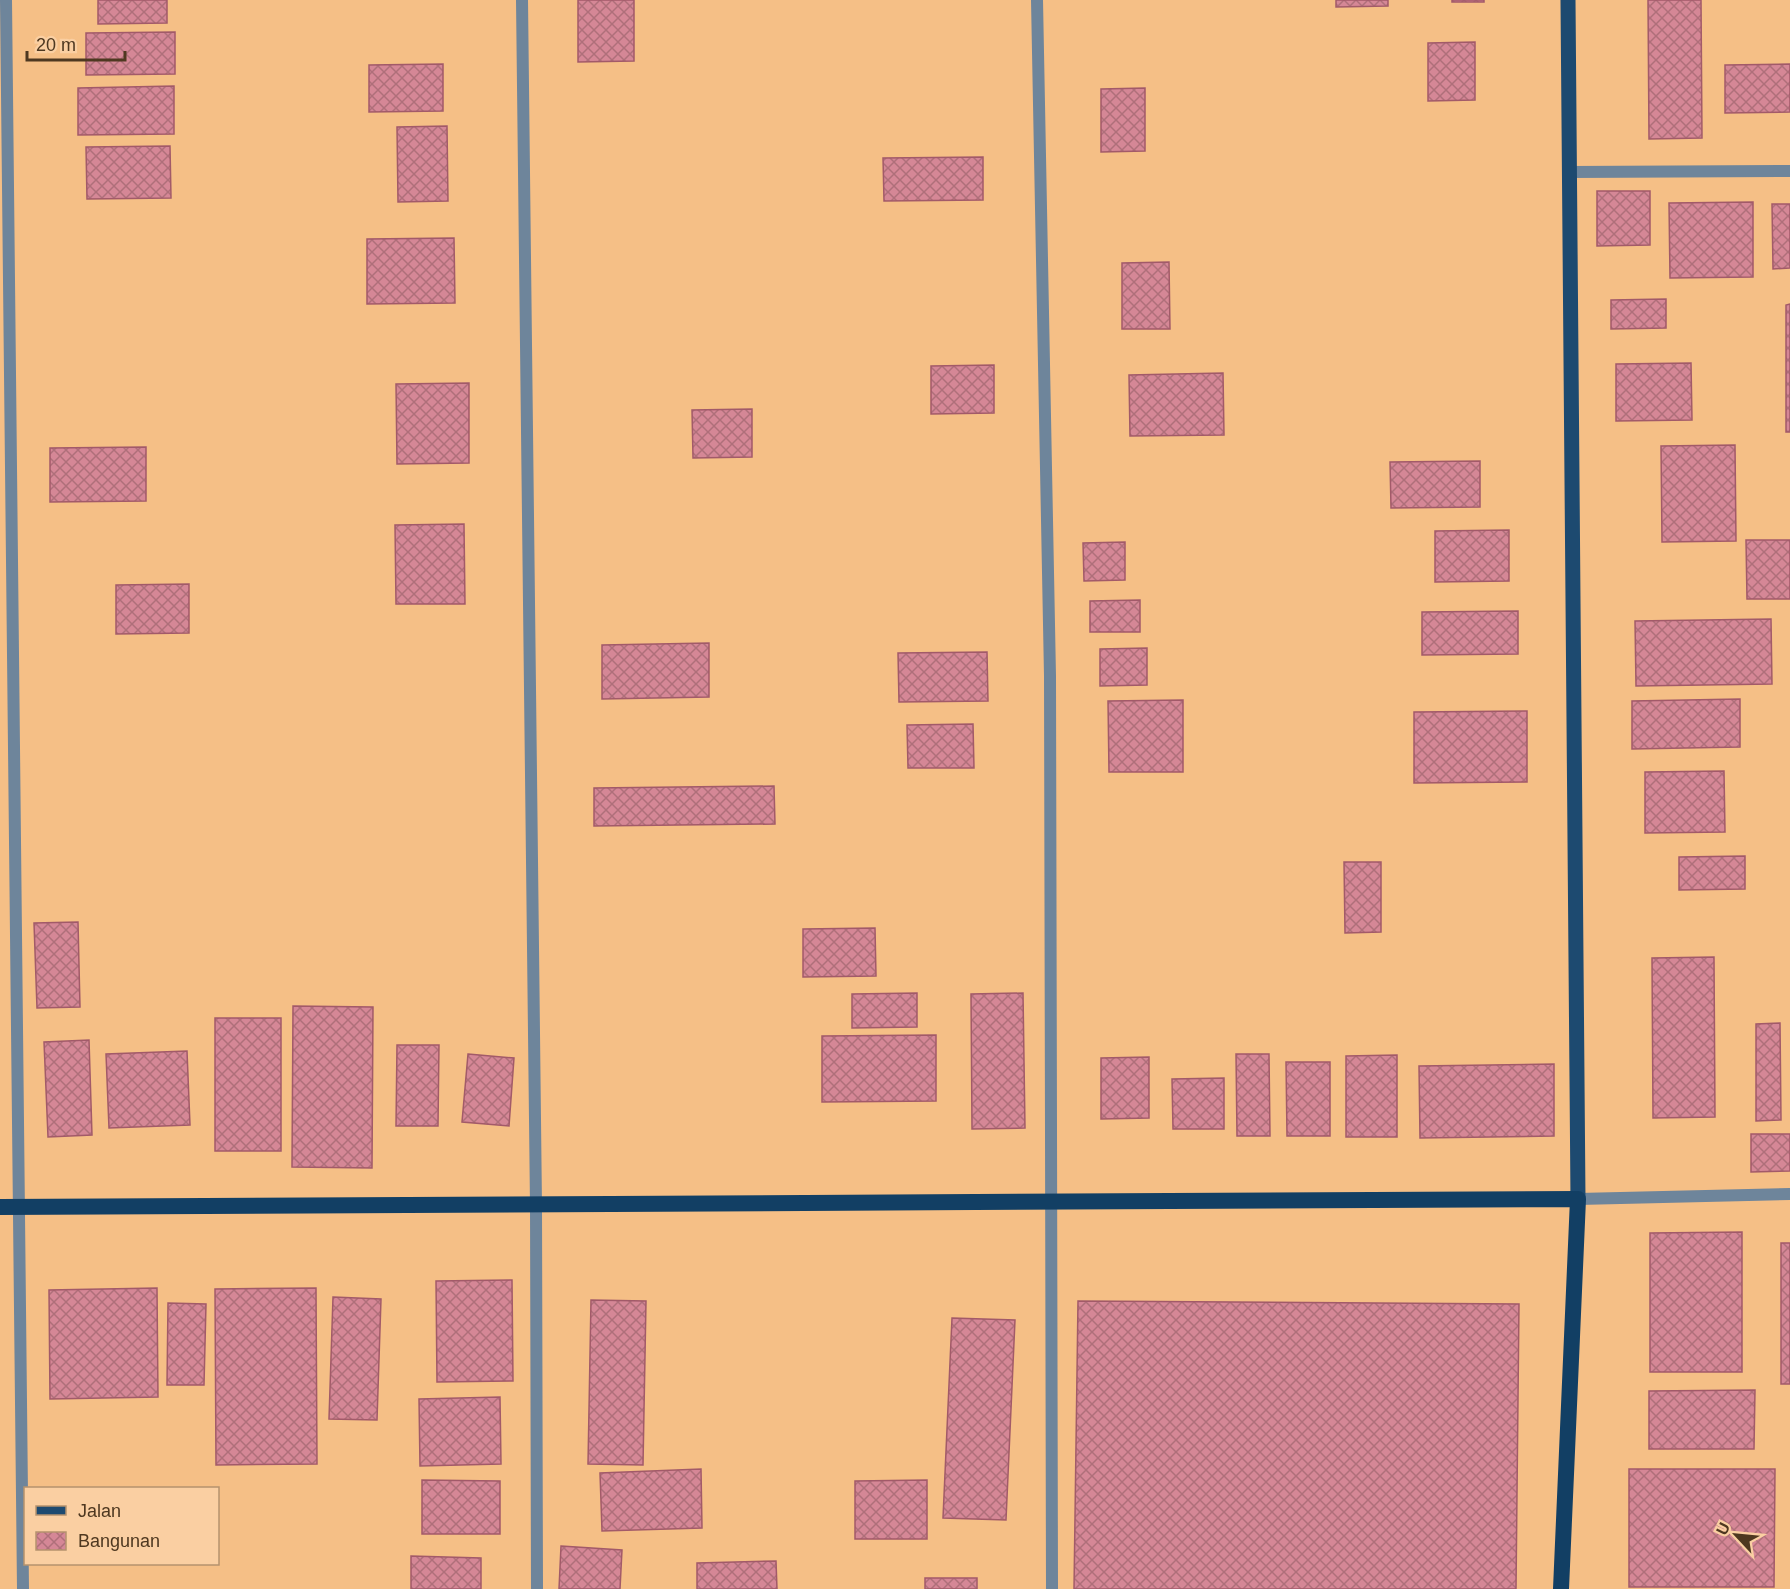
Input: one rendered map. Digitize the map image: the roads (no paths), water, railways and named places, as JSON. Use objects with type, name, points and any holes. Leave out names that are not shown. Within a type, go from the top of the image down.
[{"type":"highway","points":[[0,1207],[1578,1198],[1561,1589]]},
{"type":"main road","points":[[1568,0],[1578,1198]]},
{"type":"street","points":[[6,0],[23,1589]]},
{"type":"street","points":[[522,0],[536,1205],[537,1589]]},
{"type":"street","points":[[1037,0],[1050,676],[1052,1589]]},
{"type":"street","points":[[1569,172],[1790,171]]},
{"type":"street","points":[[1578,1198],[1790,1194]]}]
